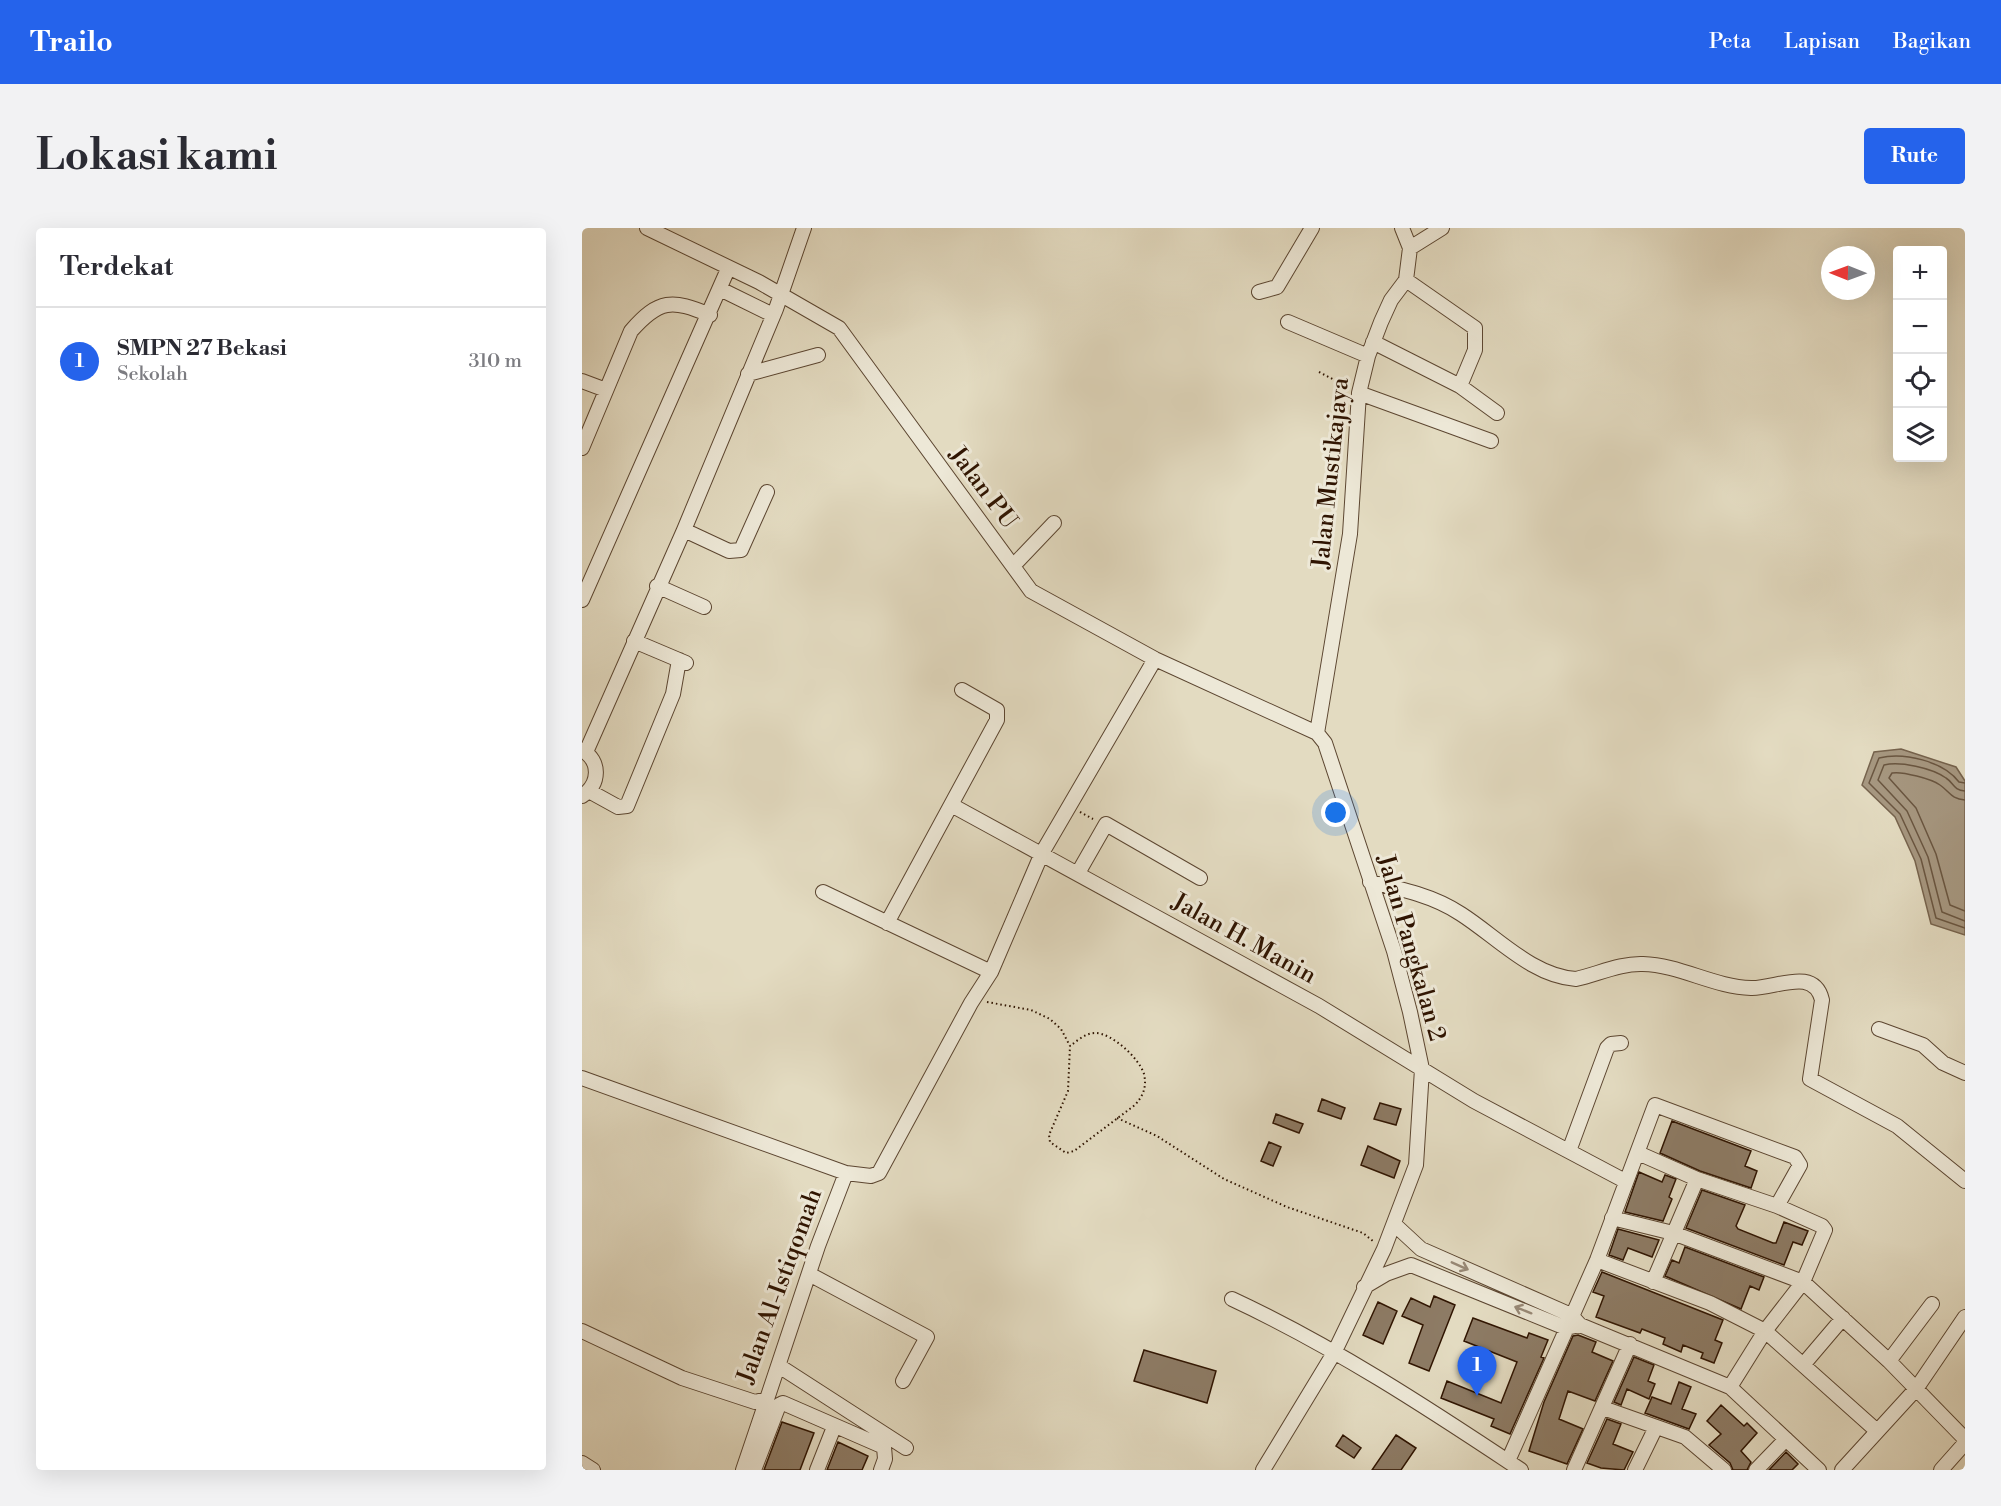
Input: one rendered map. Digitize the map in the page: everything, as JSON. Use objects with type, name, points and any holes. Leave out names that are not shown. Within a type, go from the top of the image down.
[{"type":"street","name":"Jalan PU","points":[[647,228],[780,294],[839,328],[1031,591],[1050,604],[1155,659],[1317,733]]},
{"type":"street","points":[[634,641],[682,662],[673,694],[627,806],[618,807],[585,794],[596,778],[596,771],[595,764],[584,751],[684,530],[773,315],[804,228]]},
{"type":"street","points":[[1259,292],[1277,287],[1312,228]]},
{"type":"street","name":"Jalan Mustikajaya","points":[[1317,733],[1350,534],[1359,393],[1373,342],[1392,300],[1406,280],[1410,249],[1402,228]]},
{"type":"street","points":[[1410,249],[1442,228]]},
{"type":"street","points":[[582,600],[710,315],[728,269]]},
{"type":"street","points":[[1406,280],[1475,328],[1475,350],[1460,386]]},
{"type":"street","points":[[720,289],[773,315]]},
{"type":"street","points":[[582,448],[631,331],[643,318],[667,303],[684,304],[710,315]]},
{"type":"street","points":[[1288,322],[1368,356]]},
{"type":"street","points":[[1373,342],[1460,386],[1497,413]]},
{"type":"street","points":[[748,374],[818,355]]},
{"type":"street","points":[[582,381],[606,390]]},
{"type":"street","points":[[1359,393],[1491,441]]},
{"type":"street","points":[[684,530],[729,551],[741,550],[767,492]]},
{"type":"street","points":[[1013,566],[1054,523]]},
{"type":"street","points":[[657,586],[704,607]]},
{"type":"street","points":[[582,1078],[846,1173],[871,1176],[879,1173],[971,1003],[991,972],[1042,853],[1155,659]]},
{"type":"street","points":[[887,923],[997,720],[997,710],[962,690]]},
{"type":"street","name":"Jalan Pangkalan 2","points":[[1263,1470],[1334,1353],[1363,1288],[1384,1249],[1416,1165],[1422,1069],[1394,951],[1327,747],[1317,733]]},
{"type":"street","name":"Jalan H. Manin","points":[[955,807],[1319,1006],[1474,1101],[1625,1182]]},
{"type":"street","points":[[1078,873],[1106,825],[1200,878]]},
{"type":"street","points":[[1370,882],[1409,891],[1450,908],[1540,968],[1567,978],[1576,979],[1642,964],[1732,988],[1759,989],[1805,981],[1814,984],[1822,1000],[1810,1079],[1897,1126],[1965,1181]]},
{"type":"street","points":[[823,892],[991,972]]},
{"type":"street","points":[[1879,1029],[1923,1045],[1943,1064],[1965,1073]]},
{"type":"street","points":[[1569,1152],[1606,1048],[1611,1044],[1621,1043]]},
{"type":"street","points":[[1508,1461],[1572,1323],[1655,1105],[1795,1156],[1800,1166],[1776,1206]]},
{"type":"street","points":[[1638,1153],[1697,1179],[1776,1206],[1822,1226],[1825,1230],[1803,1282],[1765,1331],[1730,1387]]},
{"type":"street","name":"Jalan Al-Istiqomah","points":[[582,1331],[682,1378],[755,1402],[773,1402],[778,1366],[846,1173]]},
{"type":"street","points":[[1653,1282],[1697,1179]]},
{"type":"street","points":[[1612,1218],[1673,1233],[1803,1282],[1888,1361],[1965,1441],[1947,1468]]},
{"type":"street","points":[[1394,1224],[1421,1249],[1572,1323]]},
{"type":"street","points":[[1415,1266],[1421,1249]]},
{"type":"street","points":[[1597,1260],[1710,1303],[1765,1331],[1876,1431]]},
{"type":"street","points":[[1363,1288],[1386,1274],[1411,1265],[1630,1344],[1730,1387],[1819,1470]]},
{"type":"street","points":[[809,1274],[927,1336],[903,1381]]},
{"type":"street","points":[[1232,1299],[1291,1327],[1432,1411],[1521,1470]]},
{"type":"street","points":[[1888,1361],[1932,1304]]},
{"type":"street","points":[[1842,1470],[1916,1389],[1965,1317]]},
{"type":"street","points":[[1803,1365],[1843,1318]]},
{"type":"street","points":[[1574,1470],[1630,1344]]},
{"type":"street","points":[[778,1366],[906,1448]]},
{"type":"street","points":[[773,1402],[783,1403],[884,1447],[885,1459],[880,1470]]},
{"type":"street","points":[[743,1470],[773,1402]]},
{"type":"street","points":[[754,1470],[773,1402]]},
{"type":"street","points":[[1603,1408],[1685,1437],[1724,1470]]},
{"type":"street","points":[[817,1470],[834,1427]]},
{"type":"street","points":[[1635,1470],[1656,1427]]},
{"type":"street","points":[[1756,1470],[1786,1439]]},
{"type":"street","points":[[582,1463],[593,1470]]},
{"type":"path","points":[[1319,372],[1334,377],[1359,393]]},
{"type":"path","points":[[1069,807],[1106,825]]},
{"type":"path","points":[[971,1003],[1010,1004],[1031,1010],[1050,1019],[1061,1029],[1070,1046],[1068,1091],[1049,1135],[1050,1142],[1066,1153],[1074,1151],[1143,1096],[1144,1074],[1123,1047],[1104,1035],[1085,1035],[1070,1046]]},
{"type":"path","points":[[1117,1118],[1157,1136],[1224,1179],[1287,1207],[1363,1233],[1384,1249]]},
{"type":"water","points":[[1901,749],[1956,767],[1965,781],[1965,935],[1931,924],[1915,861],[1895,817],[1862,785],[1874,752]]},
{"type":"building","points":[[1322,1099],[1345,1108],[1341,1119],[1318,1111]]},
{"type":"building","points":[[1380,1103],[1401,1109],[1396,1125],[1374,1119]]},
{"type":"building","points":[[1276,1114],[1303,1124],[1299,1133],[1273,1123]]},
{"type":"building","points":[[1672,1121],[1751,1151],[1745,1166],[1757,1171],[1751,1188],[1700,1171],[1660,1153]]},
{"type":"building","points":[[1269,1142],[1281,1147],[1273,1166],[1261,1161]]},
{"type":"building","points":[[1368,1146],[1400,1161],[1394,1178],[1361,1165]]},
{"type":"building","points":[[1639,1172],[1662,1182],[1665,1175],[1676,1179],[1669,1197],[1672,1199],[1663,1221],[1625,1212]]},
{"type":"building","points":[[1702,1190],[1745,1205],[1736,1226],[1738,1229],[1776,1243],[1784,1222],[1808,1231],[1802,1245],[1793,1242],[1784,1265],[1686,1228]]},
{"type":"building","points":[[1618,1229],[1659,1240],[1652,1257],[1628,1248],[1623,1260],[1609,1255]]},
{"type":"building","points":[[1685,1247],[1764,1277],[1759,1290],[1750,1286],[1741,1309],[1665,1276],[1672,1260],[1679,1263]]},
{"type":"building","points":[[1602,1272],[1723,1320],[1715,1340],[1722,1343],[1714,1363],[1701,1358],[1703,1353],[1683,1345],[1681,1352],[1663,1344],[1665,1338],[1642,1329],[1640,1333],[1596,1317],[1604,1296],[1593,1292]]},
{"type":"building","points":[[1434,1296],[1455,1305],[1429,1371],[1409,1363],[1423,1325],[1402,1316],[1411,1298],[1430,1307]]},
{"type":"building","points":[[1378,1302],[1397,1311],[1383,1344],[1363,1335]]},
{"type":"building","points":[[1473,1318],[1527,1338],[1529,1333],[1548,1340],[1541,1357],[1544,1358],[1510,1434],[1491,1426],[1494,1419],[1441,1398],[1447,1381],[1501,1403],[1517,1362],[1464,1341]]},
{"type":"building","points":[[1578,1335],[1596,1342],[1592,1352],[1613,1361],[1595,1401],[1568,1391],[1559,1419],[1583,1429],[1567,1464],[1529,1451],[1544,1402],[1573,1336]]},
{"type":"building","points":[[1144,1350],[1216,1371],[1207,1403],[1134,1381]]},
{"type":"building","points":[[1634,1357],[1654,1365],[1648,1381],[1655,1384],[1649,1399],[1627,1389],[1621,1405],[1614,1402]]},
{"type":"building","points":[[1679,1382],[1691,1387],[1682,1409],[1696,1414],[1689,1429],[1645,1413],[1652,1397],[1671,1404]]},
{"type":"building","points":[[1721,1405],[1744,1426],[1747,1423],[1757,1433],[1741,1451],[1751,1462],[1747,1470],[1733,1470],[1730,1463],[1709,1445],[1721,1434],[1707,1421]]},
{"type":"building","points":[[1607,1419],[1621,1424],[1613,1444],[1633,1452],[1624,1470],[1601,1468],[1587,1463]]},
{"type":"building","points":[[782,1422],[814,1433],[800,1470],[764,1470]]},
{"type":"building","points":[[1343,1435],[1361,1448],[1354,1458],[1336,1446]]},
{"type":"building","points":[[1396,1435],[1416,1448],[1401,1470],[1372,1470]]},
{"type":"building","points":[[838,1442],[868,1456],[862,1470],[827,1470]]},
{"type":"building","points":[[1786,1452],[1798,1464],[1792,1470],[1769,1470]]},
{"type":"place","name":"SMPN 27 Bekasi","points":[[1477,1396]]}]
